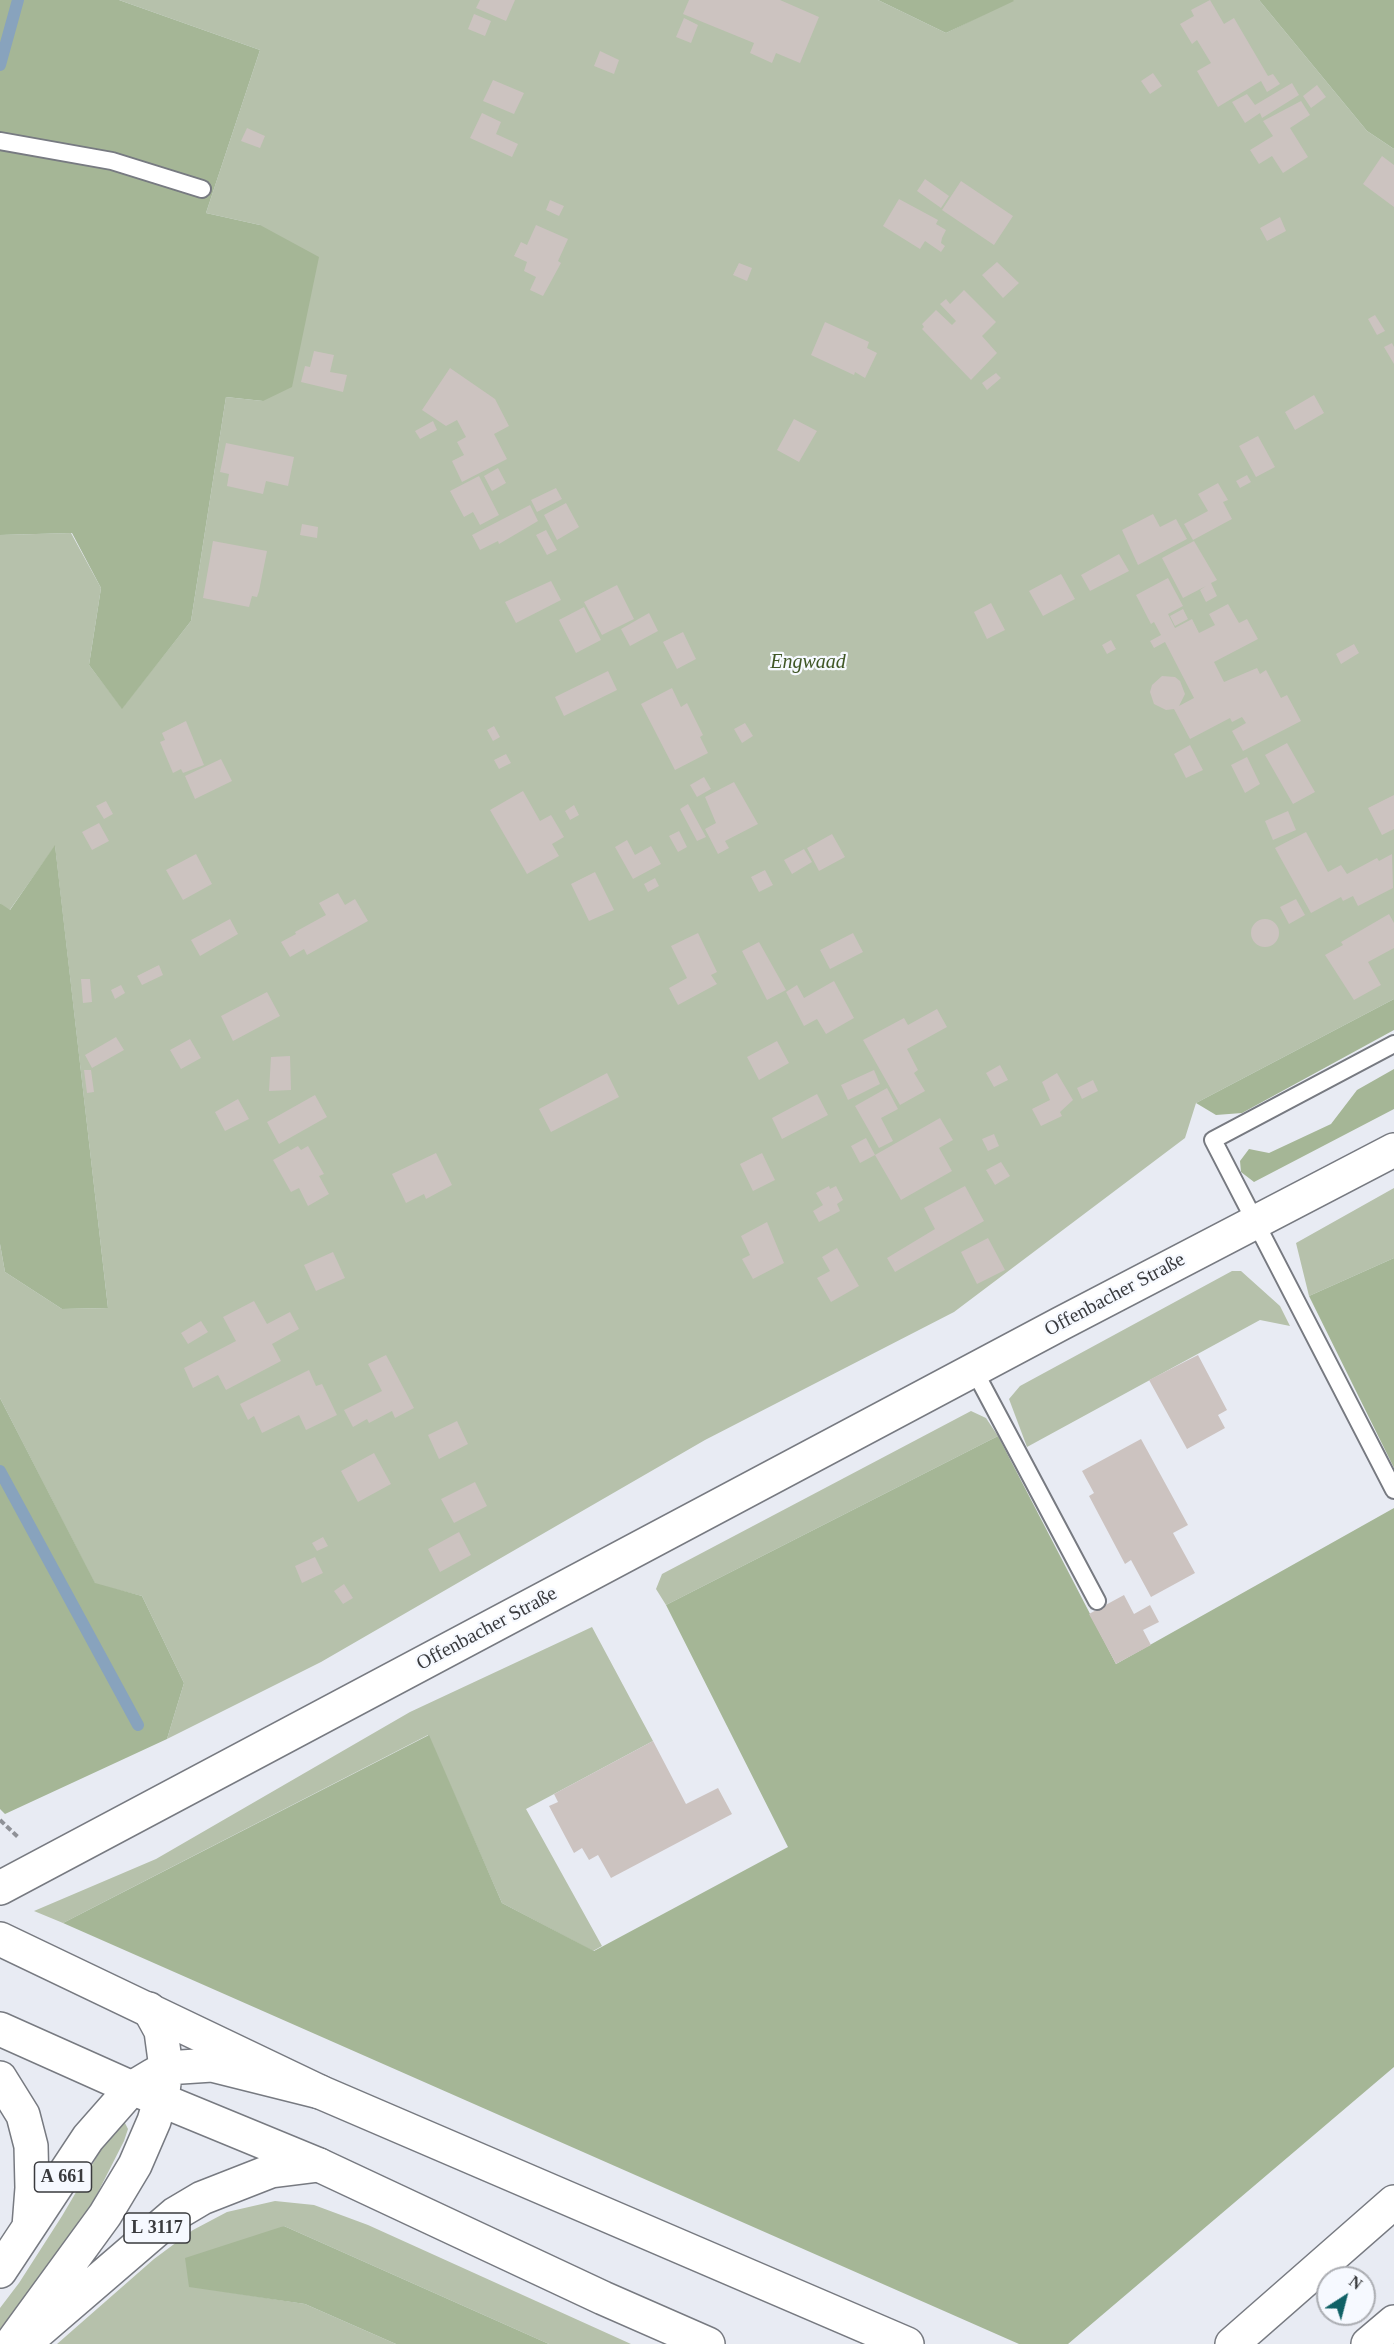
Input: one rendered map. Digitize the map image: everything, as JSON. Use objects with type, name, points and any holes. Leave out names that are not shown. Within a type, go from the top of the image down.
[{"type":"main road","name":"Offenbacher Straße","points":[[0,1888],[974,1370],[1394,1150]]},
{"type":"main road","points":[[7,1942],[320,2092],[907,2344]]},
{"type":"main road","name":"L 3117","points":[[11,2344],[105,2215],[135,2164],[153,2085],[161,2031],[149,2009]]},
{"type":"main road","points":[[0,2029],[153,2085],[603,2298],[708,2344]]},
{"type":"main road","points":[[153,2085],[212,2065],[320,2092]]},
{"type":"main road","name":"A 661","points":[[0,2078],[23,2115],[31,2146],[32,2188],[28,2229]]},
{"type":"main road","name":"A 661","points":[[0,2271],[88,2138],[153,2085]]},
{"type":"main road","name":"L 3117","points":[[24,2344],[176,2214],[202,2198],[271,2171],[319,2165]]},
{"type":"main road","points":[[1232,2344],[1394,2202]]},
{"type":"main road","points":[[1368,2344],[1394,2322]]},
{"type":"lane","points":[[0,141],[111,161],[202,189]]},
{"type":"lane","points":[[1394,1044],[1213,1140],[1394,1490]]},
{"type":"lane","points":[[974,1370],[1096,1601]]},
{"type":"green space","points":[[0,0],[119,0],[260,50],[206,213],[260,225],[319,257],[292,387],[263,401],[226,397],[191,621],[122,709],[89,665],[101,588],[72,533],[0,535]]},
{"type":"green space","name":"Engwaad","points":[[119,0],[878,0],[946,33],[1013,0],[1259,0],[1367,131],[1394,149],[1394,999],[1196,1103],[1185,1138],[954,1312],[705,1440],[321,1662],[167,1739],[184,1683],[142,1596],[95,1584],[0,1398],[0,1244],[5,1272],[62,1309],[108,1308],[55,846],[9,911],[0,903],[0,535],[71,533],[101,588],[89,665],[122,708],[191,621],[226,397],[263,401],[260,225],[206,213],[260,50]]},
{"type":"green space","points":[[878,0],[1013,0],[1014,1],[946,33]]},
{"type":"green space","points":[[1259,0],[1394,0],[1394,149],[1367,131]]},
{"type":"green space","points":[[55,845],[108,1308],[62,1309],[5,1272],[0,1244],[0,903],[10,910]]},
{"type":"green space","points":[[1394,999],[1394,1030],[1242,1113],[1216,1115],[1196,1103]]},
{"type":"green space","points":[[1394,1069],[1394,1109],[1254,1182],[1241,1172],[1240,1161],[1249,1149],[1269,1153],[1331,1124],[1357,1090]]},
{"type":"green space","points":[[1394,1188],[1394,1258],[1309,1296],[1296,1243]]},
{"type":"green space","points":[[1394,1258],[1394,1468],[1309,1296]]},
{"type":"green space","points":[[1232,1271],[1241,1271],[1280,1306],[1290,1326],[1260,1320],[1027,1447],[1009,1399],[1020,1386]]},
{"type":"green space","points":[[0,1398],[95,1583],[142,1596],[184,1683],[167,1739],[5,1814],[0,1809]]},
{"type":"green space","points":[[971,1411],[986,1418],[998,1436],[666,1605],[656,1589],[662,1574]]},
{"type":"green space","points":[[998,1436],[1116,1664],[1394,1508],[1394,2067],[1068,2344],[1019,2344],[63,1923],[429,1735],[502,1903],[594,1951],[788,1847],[666,1605]]},
{"type":"green space","points":[[592,1627],[653,1741],[526,1809],[602,1946],[593,1951],[502,1903],[428,1735],[63,1923],[34,1911],[156,1859],[410,1712]]},
{"type":"green space","points":[[124,2121],[128,2129],[124,2141],[92,2204],[65,2246],[0,2329],[0,2308],[62,2216],[102,2148]]},
{"type":"green space","points":[[275,2201],[314,2205],[368,2225],[631,2344],[549,2344],[284,2226],[189,2286],[305,2304],[396,2344],[57,2344],[154,2259],[193,2230],[227,2212]]},
{"type":"green space","points":[[284,2226],[549,2344],[396,2344],[305,2304],[189,2287],[185,2258]]},
{"type":"building","points":[[480,0],[515,0],[506,21],[476,8]]},
{"type":"building","points":[[689,0],[780,0],[819,17],[800,63],[776,53],[772,63],[750,53],[754,43],[683,14]]},
{"type":"building","points":[[1210,0],[1224,24],[1234,18],[1268,76],[1273,74],[1280,84],[1267,92],[1261,81],[1218,107],[1197,71],[1211,63],[1197,40],[1192,44],[1180,24],[1194,16],[1191,10]]},
{"type":"building","points":[[474,14],[491,21],[485,36],[468,29]]},
{"type":"building","points":[[684,18],[698,25],[691,43],[676,37]]},
{"type":"building","points":[[600,51],[619,60],[614,74],[594,66]]},
{"type":"building","points":[[1153,73],[1162,86],[1150,94],[1141,81]]},
{"type":"building","points":[[493,80],[524,93],[514,114],[483,101]]},
{"type":"building","points":[[1292,83],[1299,95],[1262,118],[1260,113],[1245,123],[1232,102],[1247,94],[1255,105]]},
{"type":"building","points":[[1317,85],[1326,97],[1311,108],[1303,96]]},
{"type":"building","points":[[1301,101],[1310,115],[1290,128],[1308,157],[1283,173],[1272,156],[1259,164],[1250,150],[1273,136],[1263,121]]},
{"type":"building","points":[[482,113],[501,122],[496,134],[518,144],[512,157],[470,138]]},
{"type":"building","points":[[247,128],[265,136],[260,148],[241,141]]},
{"type":"building","points":[[1382,156],[1394,165],[1394,207],[1363,184]]},
{"type":"building","points":[[925,179],[949,196],[941,208],[917,191]]},
{"type":"building","points":[[961,181],[1013,216],[994,245],[942,210]]},
{"type":"building","points":[[899,199],[938,220],[936,224],[946,230],[941,243],[945,246],[941,252],[925,241],[920,249],[883,226]]},
{"type":"building","points":[[550,200],[564,206],[559,216],[546,210]]},
{"type":"building","points":[[1280,217],[1286,231],[1267,241],[1260,228]]},
{"type":"building","points":[[536,225],[568,239],[558,261],[561,263],[543,296],[530,290],[536,277],[524,271],[527,262],[514,256],[521,242],[527,245]]},
{"type":"building","points":[[997,262],[1019,283],[1003,298],[982,275]]},
{"type":"building","points":[[739,263],[752,268],[747,281],[733,275]]},
{"type":"building","points":[[964,290],[996,322],[982,336],[997,353],[971,380],[922,329],[924,327],[922,324],[936,310],[952,325],[956,321],[940,304],[946,299],[950,304]]},
{"type":"building","points":[[1375,315],[1385,331],[1377,335],[1368,319]]},
{"type":"building","points":[[825,322],[869,342],[867,348],[877,353],[865,378],[811,355]]},
{"type":"building","points":[[1392,343],[1394,347],[1394,364],[1384,347]]},
{"type":"building","points":[[314,351],[334,355],[330,372],[347,375],[343,392],[301,382],[305,366],[310,367]]},
{"type":"building","points":[[450,368],[495,399],[509,426],[494,434],[507,459],[462,482],[452,461],[464,455],[457,442],[466,437],[457,420],[446,426],[422,410]]},
{"type":"building","points":[[996,373],[1001,378],[987,390],[982,383]]},
{"type":"building","points":[[1314,395],[1324,413],[1295,430],[1285,412]]},
{"type":"building","points":[[794,419],[817,431],[799,462],[777,450]]},
{"type":"building","points":[[433,421],[437,430],[420,439],[415,431]]},
{"type":"building","points":[[1258,436],[1275,467],[1256,477],[1239,446]]},
{"type":"building","points":[[226,443],[294,457],[288,486],[266,481],[263,494],[227,486],[229,474],[220,472]]},
{"type":"building","points":[[498,468],[506,483],[492,491],[484,476]]},
{"type":"building","points":[[1247,475],[1251,482],[1240,488],[1236,481]]},
{"type":"building","points":[[479,476],[499,515],[480,525],[473,512],[464,517],[450,491]]},
{"type":"building","points":[[1218,483],[1228,500],[1223,502],[1232,519],[1193,540],[1184,524],[1208,511],[1198,494]]},
{"type":"building","points":[[556,488],[562,499],[537,512],[531,500]]},
{"type":"building","points":[[566,503],[579,527],[557,540],[544,515]]},
{"type":"building","points":[[530,505],[538,521],[499,544],[498,541],[480,550],[472,535]]},
{"type":"building","points":[[1153,514],[1160,527],[1176,519],[1187,539],[1138,565],[1122,530]]},
{"type":"building","points":[[302,524],[318,527],[317,538],[300,535]]},
{"type":"building","points":[[546,530],[557,550],[547,555],[536,535]]},
{"type":"building","points":[[213,541],[267,551],[259,591],[257,597],[252,596],[249,607],[203,598]]},
{"type":"building","points":[[1194,541],[1217,580],[1211,583],[1217,596],[1206,602],[1200,590],[1206,586],[1183,598],[1162,558]]},
{"type":"building","points":[[1119,554],[1129,571],[1090,591],[1081,575]]},
{"type":"building","points":[[1061,574],[1075,599],[1043,616],[1029,591]]},
{"type":"building","points":[[1168,578],[1183,606],[1168,614],[1175,628],[1192,619],[1199,633],[1215,625],[1209,614],[1228,604],[1239,623],[1247,619],[1258,639],[1214,662],[1224,682],[1257,668],[1260,674],[1266,670],[1281,698],[1287,695],[1301,721],[1243,751],[1232,731],[1246,723],[1242,717],[1232,722],[1230,718],[1190,739],[1174,709],[1166,710],[1154,704],[1150,692],[1152,685],[1162,676],[1175,677],[1180,681],[1185,694],[1179,706],[1194,698],[1165,642],[1154,648],[1150,641],[1161,635],[1154,622],[1151,624],[1136,595]]},
{"type":"building","points":[[551,581],[561,600],[516,623],[505,602]]},
{"type":"building","points":[[617,585],[634,619],[602,635],[584,602]]},
{"type":"building","points":[[991,603],[1005,630],[987,639],[974,612]]},
{"type":"building","points":[[584,607],[601,640],[576,653],[559,620]]},
{"type":"building","points":[[1183,609],[1188,619],[1175,626],[1170,616]]},
{"type":"building","points":[[649,613],[658,631],[630,646],[621,629]]},
{"type":"building","points":[[683,632],[696,659],[677,669],[663,642]]},
{"type":"building","points":[[1111,640],[1116,649],[1107,654],[1102,645]]},
{"type":"building","points":[[1354,644],[1359,653],[1341,664],[1336,654]]},
{"type":"building","points":[[608,671],[617,690],[564,716],[555,697]]},
{"type":"building","points":[[672,688],[681,707],[687,703],[703,735],[700,737],[708,753],[675,770],[641,704]]},
{"type":"building","points":[[186,721],[204,765],[183,773],[181,769],[173,773],[160,742],[165,740],[162,733]]},
{"type":"building","points":[[745,723],[753,736],[742,743],[734,729]]},
{"type":"building","points":[[494,726],[500,737],[493,741],[487,730]]},
{"type":"building","points":[[1287,743],[1315,792],[1293,804],[1265,755]]},
{"type":"building","points":[[1190,745],[1203,770],[1186,778],[1174,754]]},
{"type":"building","points":[[506,754],[511,763],[499,769],[494,760]]},
{"type":"building","points":[[1247,757],[1260,784],[1245,793],[1231,765]]},
{"type":"building","points":[[221,759],[232,781],[195,799],[185,776]]},
{"type":"building","points":[[704,777],[711,789],[697,797],[690,785]]},
{"type":"building","points":[[734,782],[758,824],[725,841],[729,848],[718,854],[705,829],[716,823],[705,797]]},
{"type":"building","points":[[523,791],[540,821],[551,815],[564,837],[552,844],[559,856],[527,874],[490,810]]},
{"type":"building","points":[[1394,795],[1394,829],[1382,835],[1368,808]]},
{"type":"building","points":[[106,801],[113,814],[104,819],[96,806]]},
{"type":"building","points":[[688,804],[706,837],[697,841],[680,809]]},
{"type":"building","points":[[574,805],[579,815],[570,820],[565,811]]},
{"type":"building","points":[[1288,811],[1296,830],[1273,840],[1265,821]]},
{"type":"building","points":[[99,823],[109,841],[92,850],[82,832]]},
{"type":"building","points":[[679,831],[687,847],[678,852],[669,836]]},
{"type":"building","points":[[1306,832],[1328,872],[1341,865],[1347,874],[1377,858],[1379,861],[1392,854],[1393,888],[1358,906],[1353,896],[1343,901],[1341,897],[1311,913],[1275,848]]},
{"type":"building","points":[[832,834],[845,857],[819,871],[807,848]]},
{"type":"building","points":[[627,840],[635,855],[651,846],[661,864],[633,879],[615,847]]},
{"type":"building","points":[[804,849],[812,862],[792,874],[784,860]]},
{"type":"building","points":[[196,854],[212,884],[183,900],[166,870]]},
{"type":"building","points":[[765,870],[773,885],[759,892],[751,877]]},
{"type":"building","points":[[595,872],[614,910],[589,921],[571,884]]},
{"type":"building","points":[[655,878],[659,886],[648,892],[644,884]]},
{"type":"building","points":[[338,893],[345,905],[355,899],[368,921],[307,955],[304,949],[290,957],[281,942],[326,915],[319,903]]},
{"type":"building","points":[[1296,899],[1305,915],[1289,924],[1280,907]]},
{"type":"building","points":[[1389,914],[1394,923],[1394,948],[1368,962],[1381,985],[1354,1000],[1325,955],[1343,945],[1341,942]]},
{"type":"building","points":[[230,919],[238,934],[200,956],[191,940]]},
{"type":"building","points":[[1265,919],[1275,923],[1279,933],[1275,943],[1265,947],[1255,943],[1251,933],[1255,923]]},
{"type":"building","points":[[698,933],[717,972],[711,975],[717,984],[678,1005],[669,988],[687,978],[671,946]]},
{"type":"building","points":[[853,933],[863,952],[830,969],[820,950]]},
{"type":"building","points":[[759,942],[786,990],[767,1000],[742,951]]},
{"type":"building","points":[[159,965],[163,975],[142,985],[137,976]]},
{"type":"building","points":[[81,979],[90,979],[92,1002],[83,1003]]},
{"type":"building","points":[[834,981],[854,1018],[826,1034],[817,1019],[804,1026],[786,992],[797,985],[804,998]]},
{"type":"building","points":[[121,985],[125,993],[115,999],[111,990]]},
{"type":"building","points":[[267,992],[280,1016],[233,1041],[221,1016]]},
{"type":"building","points":[[937,1009],[947,1027],[907,1049],[918,1070],[914,1073],[925,1091],[900,1105],[863,1040],[904,1018],[908,1025]]},
{"type":"building","points":[[116,1037],[124,1050],[92,1068],[85,1055]]},
{"type":"building","points":[[190,1039],[201,1058],[181,1069],[170,1050]]},
{"type":"building","points":[[777,1041],[789,1063],[759,1080],[747,1057]]},
{"type":"building","points":[[290,1056],[291,1090],[269,1091],[271,1057]]},
{"type":"building","points":[[1000,1065],[1008,1080],[994,1087],[986,1073]]},
{"type":"building","points":[[84,1070],[91,1070],[94,1092],[87,1093]]},
{"type":"building","points":[[874,1070],[880,1084],[848,1100],[841,1085]]},
{"type":"building","points":[[607,1073],[619,1097],[551,1132],[539,1109]]},
{"type":"building","points":[[1057,1073],[1073,1100],[1060,1112],[1062,1116],[1041,1126],[1032,1109],[1050,1100],[1042,1082]]},
{"type":"building","points":[[1093,1080],[1098,1091],[1082,1099],[1077,1088]]},
{"type":"building","points":[[887,1088],[898,1109],[881,1118],[893,1141],[879,1148],[855,1106]]},
{"type":"building","points":[[817,1094],[828,1115],[782,1139],[772,1118]]},
{"type":"building","points":[[315,1095],[327,1117],[279,1144],[267,1122]]},
{"type":"building","points":[[238,1099],[249,1119],[225,1131],[215,1112]]},
{"type":"building","points":[[940,1118],[953,1140],[939,1148],[952,1171],[901,1200],[875,1155]]},
{"type":"building","points":[[994,1134],[999,1146],[988,1151],[982,1139]]},
{"type":"building","points":[[866,1138],[875,1155],[860,1163],[851,1146]]},
{"type":"building","points":[[298,1146],[301,1150],[308,1146],[324,1174],[319,1176],[329,1194],[308,1206],[299,1188],[291,1192],[273,1160]]},
{"type":"building","points":[[436,1153],[452,1185],[426,1199],[424,1194],[406,1203],[392,1174]]},
{"type":"building","points":[[762,1153],[775,1180],[753,1191],[740,1164]]},
{"type":"building","points":[[1001,1162],[1010,1176],[995,1185],[986,1170]]},
{"type":"building","points":[[829,1186],[830,1189],[836,1186],[843,1200],[837,1204],[840,1211],[819,1222],[813,1211],[823,1205],[816,1193]]},
{"type":"building","points":[[965,1186],[984,1221],[895,1272],[887,1258],[935,1229],[924,1208]]},
{"type":"building","points":[[767,1222],[784,1263],[753,1279],[742,1259],[750,1255],[741,1236]]},
{"type":"building","points":[[988,1238],[1005,1270],[977,1284],[961,1252]]},
{"type":"building","points":[[837,1248],[859,1286],[831,1302],[817,1278],[830,1271],[822,1257]]},
{"type":"building","points":[[333,1252],[345,1278],[316,1291],[304,1265]]},
{"type":"building","points":[[254,1301],[267,1324],[290,1312],[299,1329],[272,1344],[281,1361],[226,1390],[218,1375],[193,1388],[184,1368],[236,1341],[223,1317]]},
{"type":"building","points":[[201,1321],[208,1332],[188,1344],[181,1333]]},
{"type":"building","points":[[386,1355],[414,1408],[395,1418],[392,1411],[369,1423],[367,1419],[353,1427],[344,1410],[382,1391],[368,1364]]},
{"type":"building","points":[[1198,1355],[1227,1410],[1218,1415],[1225,1428],[1187,1449],[1149,1380]]},
{"type":"building","points":[[309,1370],[316,1386],[322,1384],[337,1415],[306,1430],[299,1415],[262,1433],[254,1416],[248,1420],[240,1404]]},
{"type":"building","points":[[457,1421],[468,1444],[439,1459],[428,1435]]},
{"type":"building","points":[[1141,1439],[1188,1525],[1173,1533],[1195,1573],[1151,1597],[1131,1560],[1125,1564],[1089,1496],[1094,1493],[1082,1471]]},
{"type":"building","points":[[374,1453],[391,1484],[358,1502],[341,1471]]},
{"type":"building","points":[[475,1482],[487,1506],[454,1523],[441,1499]]},
{"type":"building","points":[[459,1532],[471,1555],[440,1572],[428,1549]]},
{"type":"building","points":[[323,1537],[328,1546],[317,1551],[312,1543]]},
{"type":"building","points":[[315,1557],[323,1573],[302,1583],[295,1566]]},
{"type":"building","points":[[344,1584],[353,1598],[343,1604],[334,1591]]},
{"type":"building","points":[[1124,1595],[1134,1614],[1150,1605],[1159,1622],[1143,1630],[1151,1645],[1116,1664],[1089,1614]]},
{"type":"building","points":[[653,1741],[686,1804],[718,1788],[732,1814],[611,1878],[598,1855],[589,1860],[582,1848],[574,1853],[549,1806],[558,1802],[554,1794]]},
{"type":"waterway","points":[[0,65],[18,0]]},
{"type":"waterway","points":[[0,1471],[138,1725]]}]
